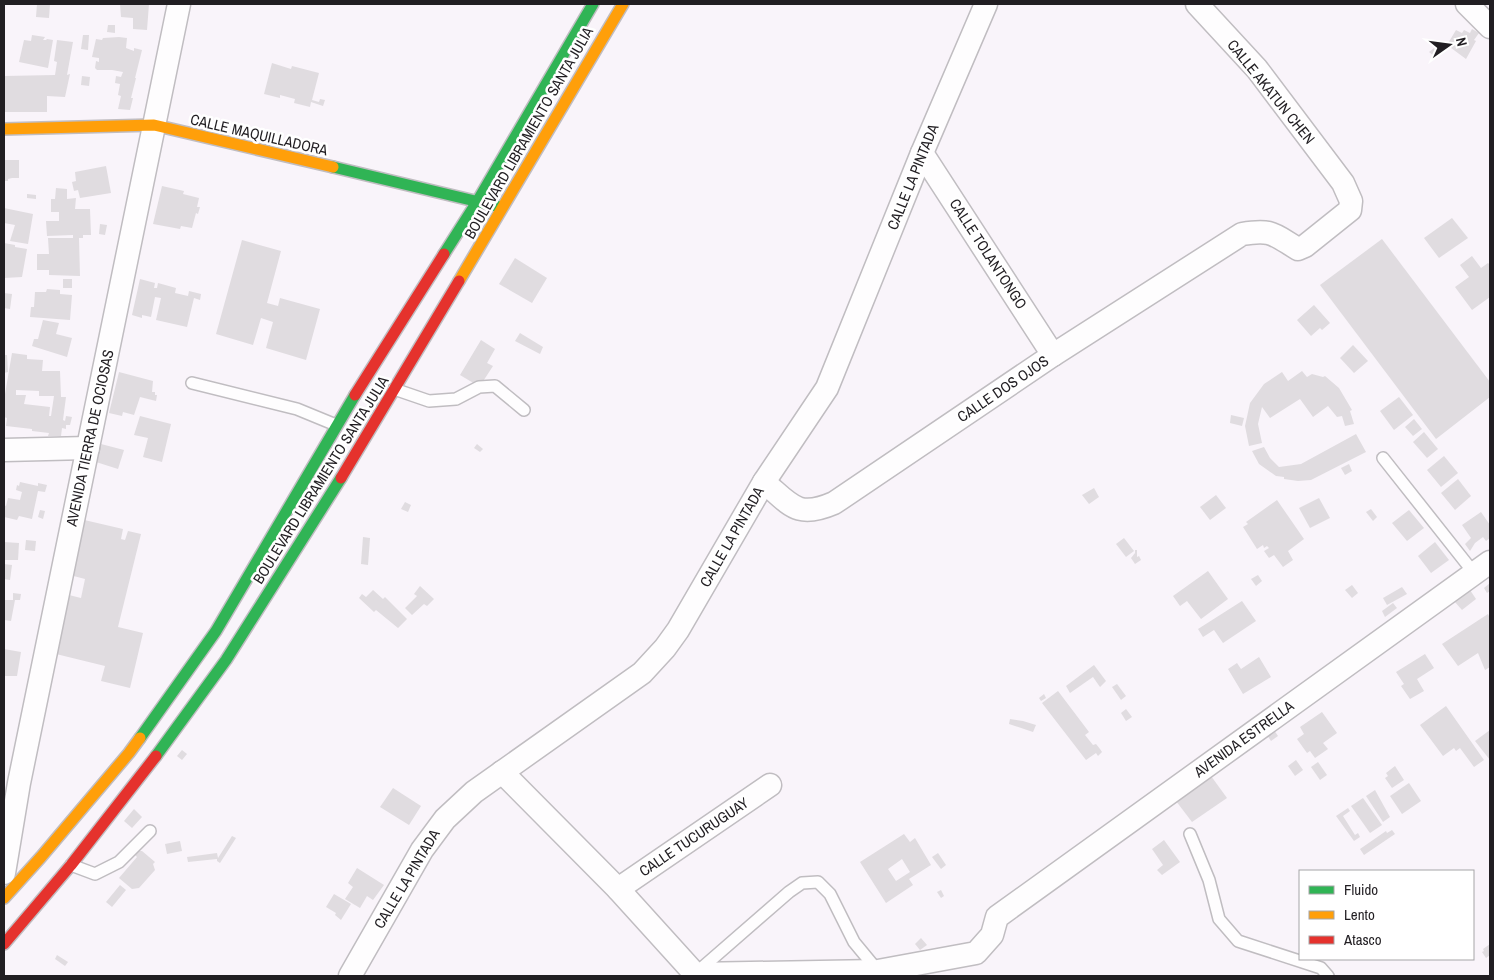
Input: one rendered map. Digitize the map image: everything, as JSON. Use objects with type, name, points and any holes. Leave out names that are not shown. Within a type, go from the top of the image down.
[{"type":"main road","name":"BOULEVARD LIBRAMIENTO SANTA JULIA","points":[[4,898],[129,753],[216,631],[336,426],[477,202],[592,4]]},
{"type":"main road","name":"BOULEVARD LIBRAMIENTO SANTA JULIA","points":[[6,932],[72,865],[136,784],[226,660],[330,497],[623,4]]},
{"type":"main road","name":"CALLE MAQUILLADORA","points":[[4,128],[154,125],[503,208]]},
{"type":"street","name":"AVENIDA TIERRA DE OCIOSAS","points":[[4,873],[12,782],[88,448],[180,4]]},
{"type":"street","name":"CALLE LA PINTADA","points":[[350,976],[422,850],[445,819],[474,792],[642,673],[678,630],[764,482],[827,388],[922,153],[986,4]]},
{"type":"street","name":"CALLE AKATUN CHEN","points":[[1197,4],[1257,69],[1343,183],[1351,201],[1350,210],[1305,246],[1298,249],[1272,233],[1261,231],[1242,234]]},
{"type":"street","points":[[1468,4],[1490,27]]},
{"type":"street","name":"CALLE TOLANTONGO","points":[[922,153],[1053,355]]},
{"type":"street","name":"CALLE DOS OJOS","points":[[764,482],[790,505],[804,511],[819,510],[834,504],[1053,355],[1242,234]]},
{"type":"street","points":[[4,450],[88,448]]},
{"type":"street","name":"AVENIDA ESTRELLA","points":[[878,971],[976,954],[992,935],[997,917],[1482,568]]},
{"type":"street","points":[[502,772],[618,889],[695,974],[878,971]]},
{"type":"street","name":"CALLE TUCURUGUAY","points":[[618,889],[770,785]]},
{"type":"lane","points":[[192,382],[297,409],[336,426]]},
{"type":"lane","points":[[394,389],[429,401],[456,398],[478,387],[495,386],[524,410]]},
{"type":"lane","points":[[1383,458],[1482,568]]},
{"type":"lane","points":[[72,865],[95,874],[119,862],[150,831]]},
{"type":"lane","points":[[1190,834],[1209,880],[1218,919],[1238,941],[1321,968],[1328,976]]},
{"type":"lane","points":[[695,974],[802,882],[818,882],[830,894],[854,942],[878,971]]},
{"type":"building","points":[[37,4],[50,4],[49,18],[36,17]]},
{"type":"building","points":[[120,4],[149,4],[147,30],[133,29],[133,18],[121,17]]},
{"type":"building","points":[[108,25],[115,25],[115,33],[107,32]]},
{"type":"building","points":[[1472,29],[1479,33],[1466,59],[1447,45],[1456,30],[1462,33],[1464,30],[1470,33]]},
{"type":"building","points":[[32,35],[45,37],[43,40],[53,40],[48,68],[19,62],[24,40],[31,41]]},
{"type":"building","points":[[83,35],[89,35],[88,50],[81,49]]},
{"type":"building","points":[[103,38],[127,38],[126,48],[134,51],[134,48],[142,50],[130,110],[118,109],[121,96],[118,95],[120,84],[115,83],[116,76],[121,77],[123,72],[97,70],[95,68],[96,61],[99,62],[99,58],[92,57],[96,39],[102,40]]},
{"type":"building","points":[[57,40],[73,42],[67,75],[70,74],[65,97],[47,96],[47,112],[5,112],[4,76],[55,75],[57,62],[54,61]]},
{"type":"building","points":[[1434,48],[1438,52],[1434,56],[1429,52]]},
{"type":"building","points":[[272,63],[291,69],[292,66],[319,73],[312,100],[319,102],[320,99],[325,100],[323,106],[311,102],[310,107],[294,103],[295,99],[280,95],[280,98],[264,94]]},
{"type":"building","points":[[82,76],[90,77],[89,86],[81,85]]},
{"type":"building","points":[[4,160],[19,160],[19,178],[4,181]]},
{"type":"building","points":[[106,166],[111,193],[80,198],[78,190],[74,191],[72,182],[76,181],[75,172]]},
{"type":"building","points":[[162,186],[184,191],[183,194],[199,198],[197,207],[200,207],[198,214],[196,213],[192,228],[181,226],[180,229],[153,224]]},
{"type":"building","points":[[56,188],[67,189],[67,199],[76,198],[75,209],[90,209],[91,235],[83,235],[83,238],[79,238],[80,276],[49,275],[49,270],[37,270],[37,254],[49,254],[48,238],[73,238],[73,235],[47,236],[46,221],[59,221],[59,212],[51,212],[51,199],[55,199]]},
{"type":"building","points":[[27,194],[36,195],[36,199],[27,198]]},
{"type":"building","points":[[4,208],[33,214],[28,244],[10,241],[15,225],[4,223]]},
{"type":"building","points":[[1452,218],[1468,238],[1439,258],[1424,238]]},
{"type":"building","points":[[100,224],[107,225],[105,235],[99,234]]},
{"type":"building","points":[[1382,239],[1490,382],[1490,397],[1436,439],[1320,285]]},
{"type":"building","points":[[242,240],[281,251],[267,303],[278,306],[280,298],[320,309],[306,360],[266,348],[273,322],[261,318],[253,345],[216,334]]},
{"type":"building","points":[[4,243],[27,249],[22,277],[4,278]]},
{"type":"building","points":[[1472,256],[1481,268],[1488,263],[1490,265],[1490,297],[1472,310],[1455,287],[1469,277],[1460,265]]},
{"type":"building","points":[[515,258],[547,278],[532,303],[499,284]]},
{"type":"building","points":[[63,279],[72,279],[72,288],[63,288]]},
{"type":"building","points":[[140,279],[155,283],[154,288],[157,288],[158,283],[176,288],[175,293],[188,296],[189,291],[201,294],[200,300],[194,298],[187,327],[156,320],[161,298],[155,297],[151,317],[142,315],[142,318],[132,315]]},
{"type":"building","points":[[47,289],[60,290],[60,294],[72,295],[70,320],[30,317],[31,307],[34,307],[35,292],[46,292]]},
{"type":"building","points":[[4,293],[12,294],[10,309],[4,308]]},
{"type":"building","points":[[1314,305],[1330,323],[1322,330],[1320,328],[1311,336],[1297,320]]},
{"type":"building","points":[[43,320],[59,323],[56,334],[72,338],[67,357],[32,346],[34,339],[38,339]]},
{"type":"building","points":[[520,333],[543,347],[540,354],[515,341]]},
{"type":"building","points":[[481,340],[495,349],[487,363],[493,366],[478,389],[475,384],[460,375]]},
{"type":"building","points":[[1353,345],[1368,361],[1354,373],[1340,358]]},
{"type":"building","points":[[12,353],[27,355],[27,359],[43,360],[42,371],[60,371],[61,397],[66,397],[63,420],[65,421],[66,416],[72,417],[70,425],[66,425],[66,429],[62,428],[61,436],[48,436],[49,433],[6,426],[7,418],[4,417],[4,400]],"holes":[[[16,390],[39,391],[39,396],[54,396],[51,416],[49,416],[50,407],[24,404],[26,395],[16,395]]]},
{"type":"building","points":[[4,355],[7,355],[8,372],[4,373]]},
{"type":"building","points":[[1302,371],[1307,377],[1312,374],[1325,376],[1339,388],[1352,410],[1350,411],[1354,424],[1345,426],[1342,416],[1337,417],[1328,406],[1313,417],[1300,399],[1270,418],[1262,407],[1258,424],[1262,443],[1249,446],[1245,426],[1250,403],[1264,384],[1282,372],[1288,381]]},
{"type":"building","points":[[119,372],[153,381],[152,392],[155,392],[155,395],[157,395],[156,401],[140,397],[134,415],[123,412],[122,416],[109,413]]},
{"type":"building","points":[[1399,397],[1413,415],[1394,430],[1380,411]]},
{"type":"building","points":[[1231,415],[1244,418],[1242,426],[1230,423]]},
{"type":"building","points":[[140,416],[171,424],[162,462],[143,457],[148,438],[134,435]]},
{"type":"building","points":[[1414,419],[1422,429],[1413,436],[1405,427]]},
{"type":"building","points":[[1424,432],[1438,449],[1427,458],[1413,442]]},
{"type":"building","points":[[1356,434],[1366,452],[1311,480],[1298,481],[1276,476],[1259,464],[1252,451],[1264,447],[1270,458],[1279,467],[1301,464]]},
{"type":"building","points":[[101,444],[124,450],[118,469],[96,462]]},
{"type":"building","points":[[477,444],[483,449],[480,452],[474,448]]},
{"type":"building","points":[[1444,456],[1458,473],[1441,487],[1427,470]]},
{"type":"building","points":[[1349,464],[1352,471],[1345,475],[1341,468]]},
{"type":"building","points":[[1458,479],[1471,496],[1455,510],[1441,493]]},
{"type":"building","points":[[20,482],[38,486],[38,483],[47,485],[45,492],[38,491],[32,519],[19,516],[17,520],[4,517],[4,505],[6,506],[8,498],[20,500],[22,492],[16,490]]},
{"type":"building","points":[[1094,488],[1099,497],[1089,504],[1082,495]]},
{"type":"building","points":[[1216,495],[1226,508],[1210,520],[1200,507]]},
{"type":"building","points":[[1319,498],[1330,518],[1310,528],[1299,508]]},
{"type":"building","points":[[1277,500],[1304,539],[1288,551],[1293,560],[1283,567],[1274,555],[1269,558],[1264,551],[1269,548],[1267,546],[1264,548],[1263,545],[1257,549],[1243,527],[1248,524],[1246,522]]},
{"type":"building","points":[[405,502],[411,505],[408,512],[401,509]]},
{"type":"building","points":[[1371,509],[1377,517],[1373,521],[1366,512]]},
{"type":"building","points":[[40,510],[45,511],[43,519],[38,517]]},
{"type":"building","points":[[1409,510],[1424,528],[1407,541],[1392,523]]},
{"type":"building","points":[[1481,512],[1490,525],[1490,538],[1486,541],[1483,537],[1475,543],[1470,551],[1465,544],[1471,538],[1462,525]]},
{"type":"building","points":[[80,519],[123,529],[121,539],[125,540],[128,531],[141,534],[118,627],[143,633],[130,688],[101,681],[105,666],[56,654],[66,614],[59,612],[61,593],[81,598],[85,579],[66,574]]},
{"type":"building","points":[[363,537],[370,538],[368,565],[361,564]]},
{"type":"building","points":[[1124,538],[1134,551],[1126,557],[1116,544]]},
{"type":"building","points":[[26,540],[36,541],[35,551],[25,550]]},
{"type":"building","points":[[4,542],[19,543],[18,560],[4,560]]},
{"type":"building","points":[[1435,542],[1449,560],[1431,573],[1418,556]]},
{"type":"building","points":[[1135,550],[1137,550],[1137,557],[1139,556],[1141,560],[1135,564],[1131,558]]},
{"type":"building","points":[[4,564],[12,565],[10,580],[4,579]]},
{"type":"building","points":[[1208,571],[1228,599],[1201,619],[1187,601],[1180,606],[1173,596]]},
{"type":"building","points":[[1258,575],[1262,581],[1256,586],[1251,579]]},
{"type":"building","points":[[1490,583],[1490,591],[1487,593],[1484,588]]},
{"type":"building","points":[[1352,585],[1358,593],[1352,598],[1345,590]]},
{"type":"building","points":[[420,586],[434,599],[427,606],[424,604],[412,615],[405,608],[417,596],[414,594]]},
{"type":"building","points":[[1402,587],[1407,594],[1387,605],[1383,598]]},
{"type":"building","points":[[373,590],[383,599],[385,597],[407,619],[398,628],[376,610],[374,612],[359,598],[362,594],[366,597]]},
{"type":"building","points":[[1470,590],[1476,599],[1462,610],[1454,601]]},
{"type":"building","points":[[13,593],[21,594],[20,600],[15,600],[11,621],[4,620],[4,600],[13,600]]},
{"type":"building","points":[[1242,601],[1256,621],[1223,643],[1214,630],[1203,637],[1198,629]]},
{"type":"building","points":[[1393,603],[1397,608],[1385,617],[1382,611]]},
{"type":"building","points":[[1488,614],[1490,618],[1490,667],[1485,670],[1478,653],[1458,666],[1442,644]]},
{"type":"building","points":[[4,649],[21,652],[17,676],[4,676]]},
{"type":"building","points":[[1425,654],[1434,668],[1417,679],[1424,691],[1410,699],[1401,686],[1404,684],[1396,672]]},
{"type":"building","points":[[1259,657],[1271,677],[1243,694],[1228,669],[1237,663],[1241,669]]},
{"type":"building","points":[[1094,665],[1106,681],[1100,687],[1093,677],[1070,693],[1066,686]]},
{"type":"building","points":[[1117,684],[1126,696],[1121,700],[1112,687]]},
{"type":"building","points":[[1058,691],[1089,732],[1085,735],[1102,752],[1098,756],[1096,753],[1086,760],[1042,703]]},
{"type":"building","points":[[1044,694],[1046,698],[1041,701],[1039,698]]},
{"type":"building","points":[[1446,706],[1484,760],[1474,767],[1460,748],[1456,751],[1454,748],[1443,756],[1420,725]]},
{"type":"building","points":[[1126,709],[1132,717],[1126,721],[1121,713]]},
{"type":"building","points":[[1322,712],[1337,733],[1323,743],[1328,749],[1315,758],[1310,751],[1307,753],[1297,739],[1304,734],[1300,727]]},
{"type":"building","points":[[1010,719],[1036,725],[1033,732],[1009,724]]},
{"type":"building","points":[[1274,730],[1278,736],[1271,741],[1267,735]]},
{"type":"building","points":[[1490,730],[1490,760],[1475,741]]},
{"type":"building","points":[[182,750],[187,754],[182,760],[177,756]]},
{"type":"building","points":[[1296,760],[1303,770],[1295,776],[1288,766]]},
{"type":"building","points":[[1318,762],[1327,775],[1320,780],[1311,767]]},
{"type":"building","points":[[1395,766],[1404,780],[1392,788],[1385,778],[1388,776],[1386,773]]},
{"type":"building","points":[[1211,776],[1227,798],[1192,822],[1176,801]]},
{"type":"building","points":[[1409,783],[1421,801],[1402,814],[1390,796]]},
{"type":"building","points":[[393,788],[421,806],[409,825],[380,807]]},
{"type":"building","points":[[1375,790],[1390,817],[1383,822],[1366,796]]},
{"type":"building","points":[[1363,798],[1382,825],[1370,833],[1351,806]]},
{"type":"building","points":[[1348,808],[1350,811],[1343,816],[1355,835],[1358,833],[1360,837],[1354,841],[1336,816]]},
{"type":"building","points":[[134,809],[142,817],[132,828],[124,821]]},
{"type":"building","points":[[1392,830],[1395,834],[1364,855],[1360,849],[1386,831],[1387,833]]},
{"type":"building","points":[[904,834],[910,842],[915,838],[931,865],[909,879],[913,885],[886,903],[860,862]],"holes":[[[902,859],[910,872],[896,881],[888,869]]]},
{"type":"building","points":[[232,836],[236,838],[220,863],[217,859],[188,862],[187,857],[217,853],[218,858]]},
{"type":"building","points":[[1164,840],[1180,862],[1162,875],[1157,870],[1163,865],[1152,849]]},
{"type":"building","points":[[180,841],[182,851],[167,854],[165,844]]},
{"type":"building","points":[[135,851],[142,851],[155,862],[153,864],[155,870],[139,888],[132,889],[119,878],[137,857],[133,853]]},
{"type":"building","points":[[938,853],[946,865],[941,869],[932,857]]},
{"type":"building","points":[[357,868],[384,885],[373,900],[367,896],[360,908],[345,899],[353,887],[348,883]]},
{"type":"building","points":[[120,885],[126,890],[112,907],[106,902]]},
{"type":"building","points":[[941,890],[944,896],[941,898],[937,892]]},
{"type":"building","points":[[334,894],[351,904],[341,920],[335,915],[336,913],[326,907]]},
{"type":"building","points":[[921,938],[927,945],[920,950],[915,944]]},
{"type":"building","points":[[1490,944],[1490,955],[1486,958],[1482,952]]},
{"type":"building","points":[[57,955],[68,962],[65,966],[55,959]]},
{"type":"traffic: fast","points":[[444,254],[477,202],[593,4]]},
{"type":"traffic: fast","points":[[333,167],[500,207]]},
{"type":"traffic: fast","points":[[140,738],[216,631],[355,395]]},
{"type":"traffic: fast","points":[[156,756],[226,660],[341,478]]},
{"type":"traffic: slow","points":[[459,281],[623,4]]},
{"type":"traffic: slow","points":[[4,129],[154,125],[333,167]]},
{"type":"traffic: slow","points":[[4,898],[41,857],[140,738]]},
{"type":"traffic: jam","points":[[355,395],[444,254]]},
{"type":"traffic: jam","points":[[341,478],[459,281]]},
{"type":"traffic: jam","points":[[4,944],[71,865],[156,756]]}]
